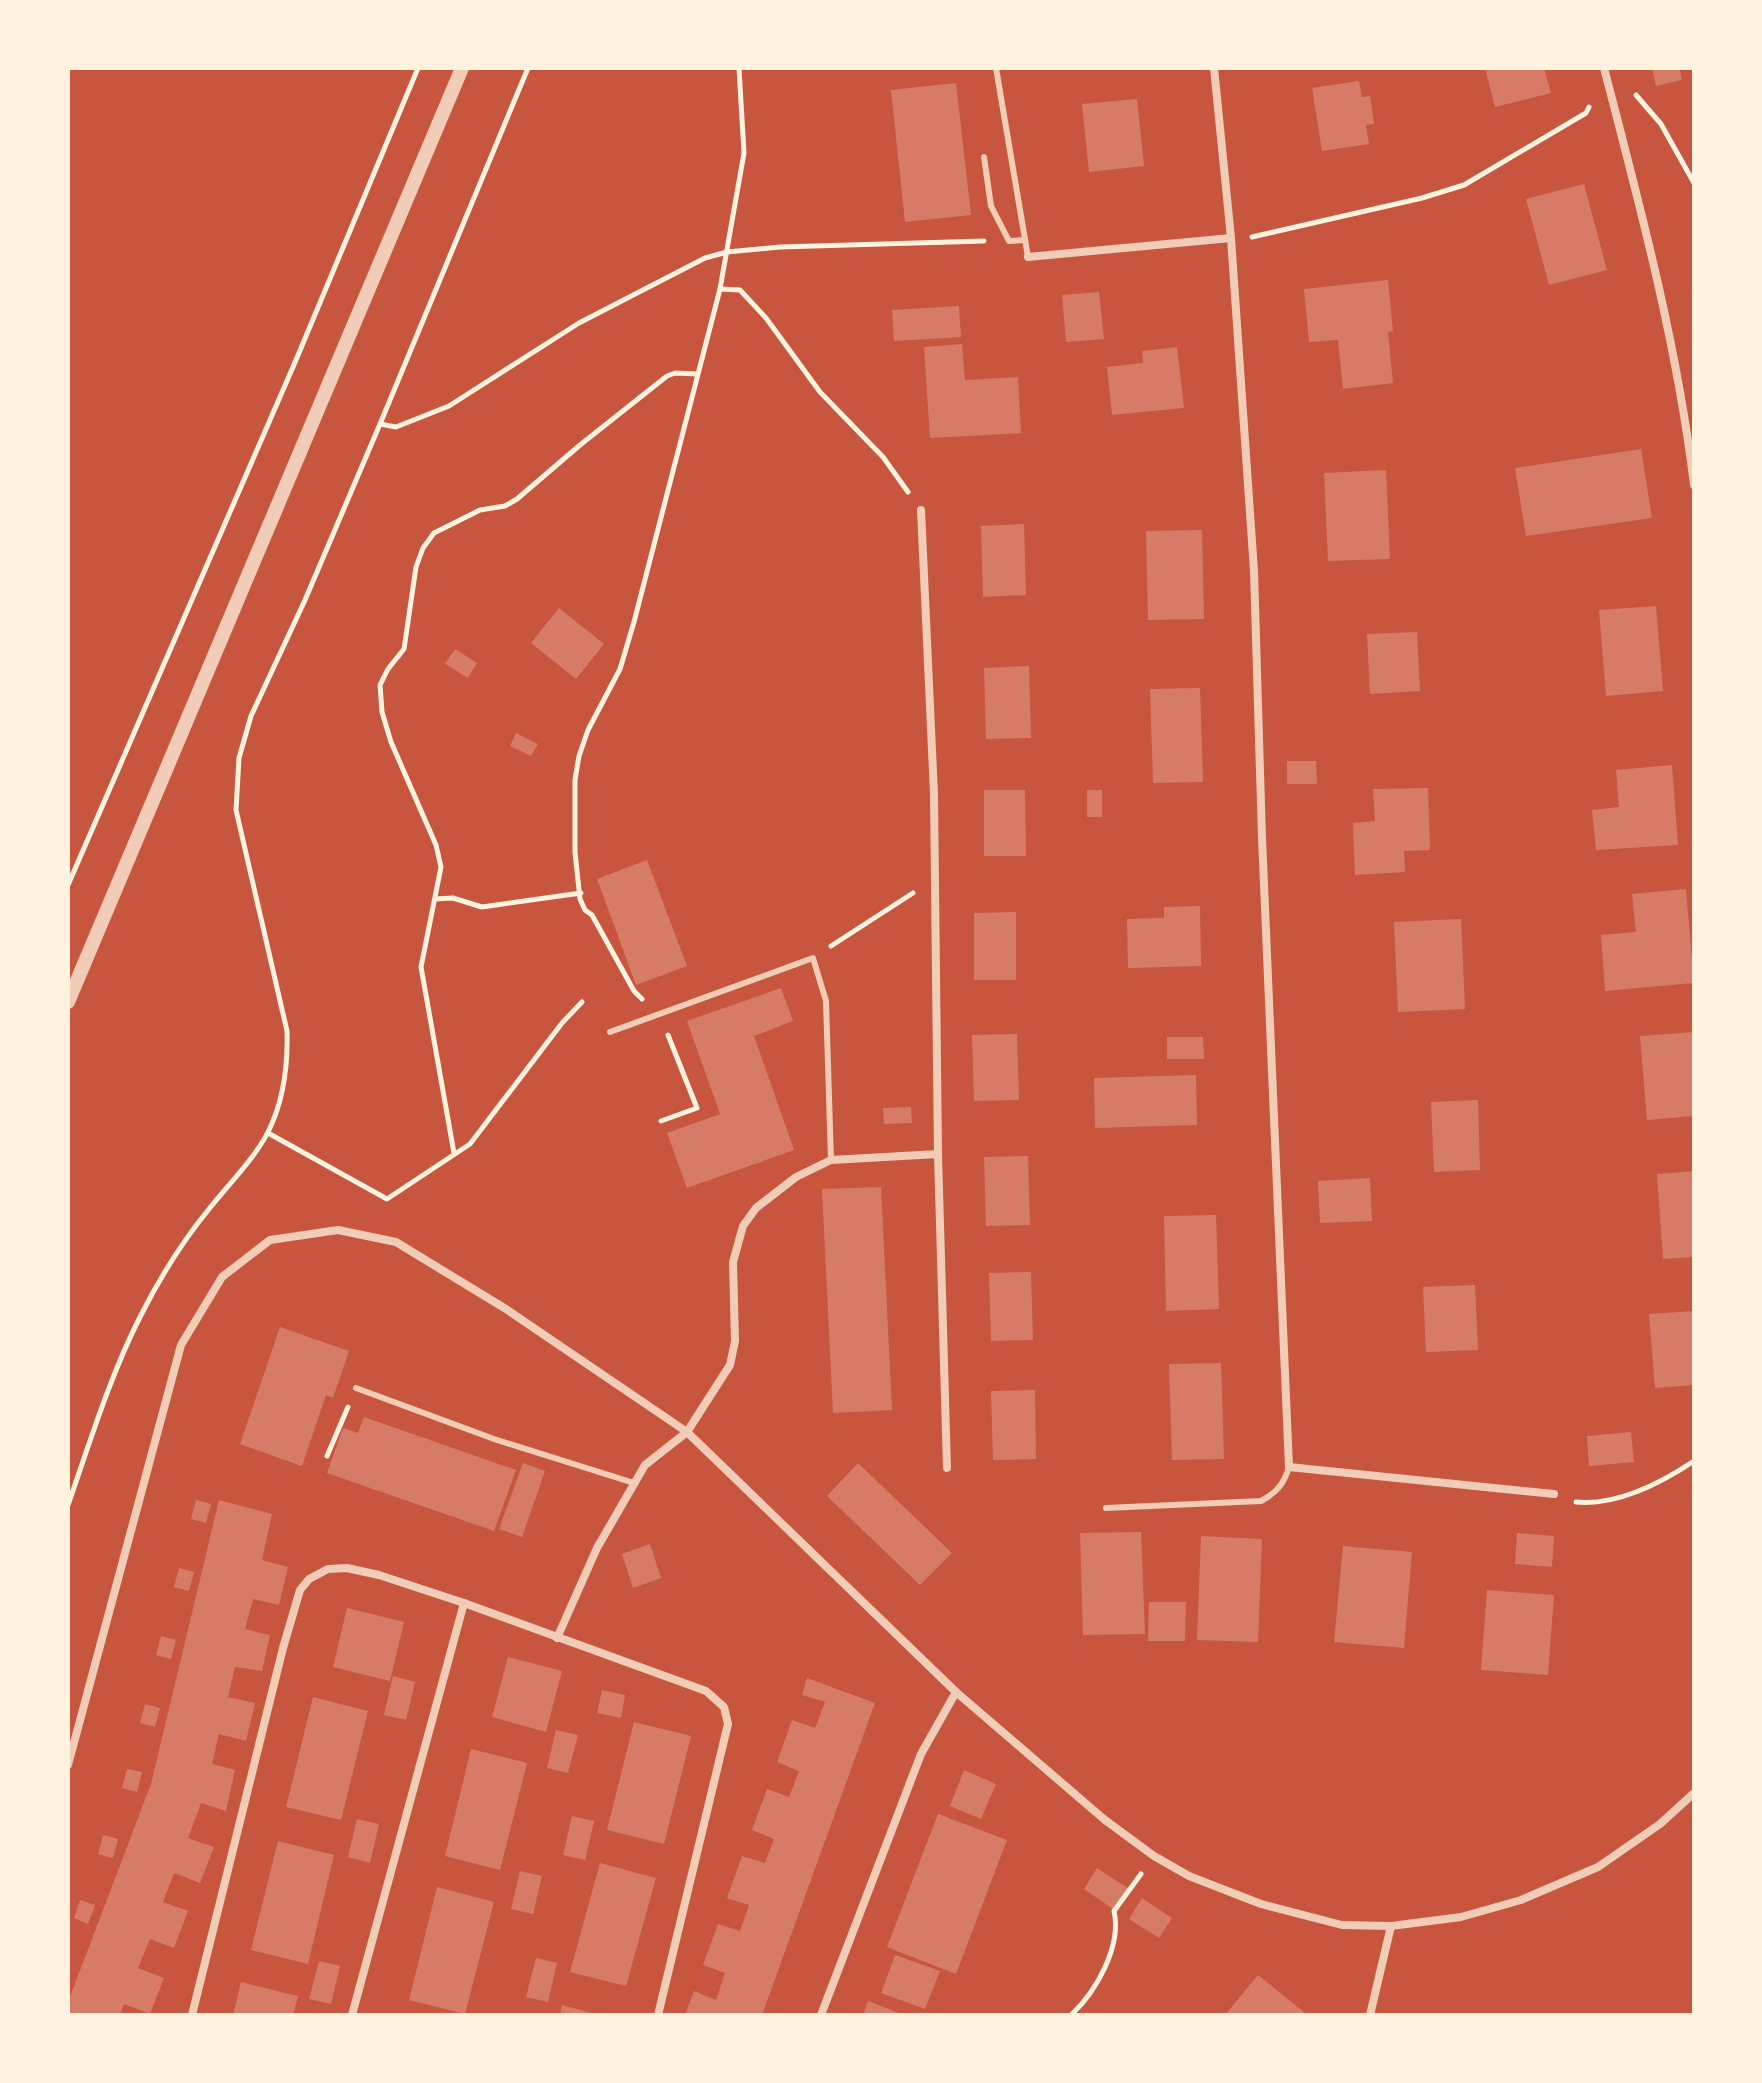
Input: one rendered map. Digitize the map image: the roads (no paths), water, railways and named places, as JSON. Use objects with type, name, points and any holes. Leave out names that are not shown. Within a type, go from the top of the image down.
[{"type":"street","points":[[68,1002],[462,68]]},
{"type":"street","points":[[1214,68],[1231,238],[1254,571],[1262,838],[1289,1467],[1554,1494]]},
{"type":"street","points":[[1604,68],[1658,278],[1694,485]]},
{"type":"street","points":[[1028,257],[1231,238]]},
{"type":"street","points":[[921,510],[934,794],[938,1154],[947,1468]]},
{"type":"street","points":[[557,1638],[597,1548],[645,1465],[687,1432],[730,1365],[735,1341],[733,1262],[743,1226],[756,1208],[796,1177],[831,1160],[938,1154]]},
{"type":"street","points":[[68,1765],[181,1345],[222,1277],[270,1240],[338,1230],[396,1242],[506,1309],[687,1432],[956,1692],[1105,1820],[1154,1856],[1189,1876],[1261,1904],[1342,1925],[1391,1926],[1461,1917],[1521,1900],[1598,1867],[1660,1824],[1694,1793]]},
{"type":"street","points":[[192,2015],[300,1590],[309,1579],[328,1569],[347,1568],[379,1575],[464,1603],[706,1691],[724,1707],[728,1724],[658,2015]]},
{"type":"street","points":[[352,2015],[464,1603]]},
{"type":"street","points":[[821,2015],[921,1754],[956,1692]]},
{"type":"street","points":[[1370,2015],[1391,1926]]},
{"type":"lane","points":[[996,68],[1028,257]]},
{"type":"lane","points":[[984,157],[991,206],[1009,241],[1025,240]]},
{"type":"lane","points":[[610,1032],[813,958],[826,1001],[831,1160]]},
{"type":"lane","points":[[356,1388],[494,1439],[634,1483]]},
{"type":"lane","points":[[1106,1508],[1261,1501],[1272,1495],[1285,1481],[1289,1467]]}]
